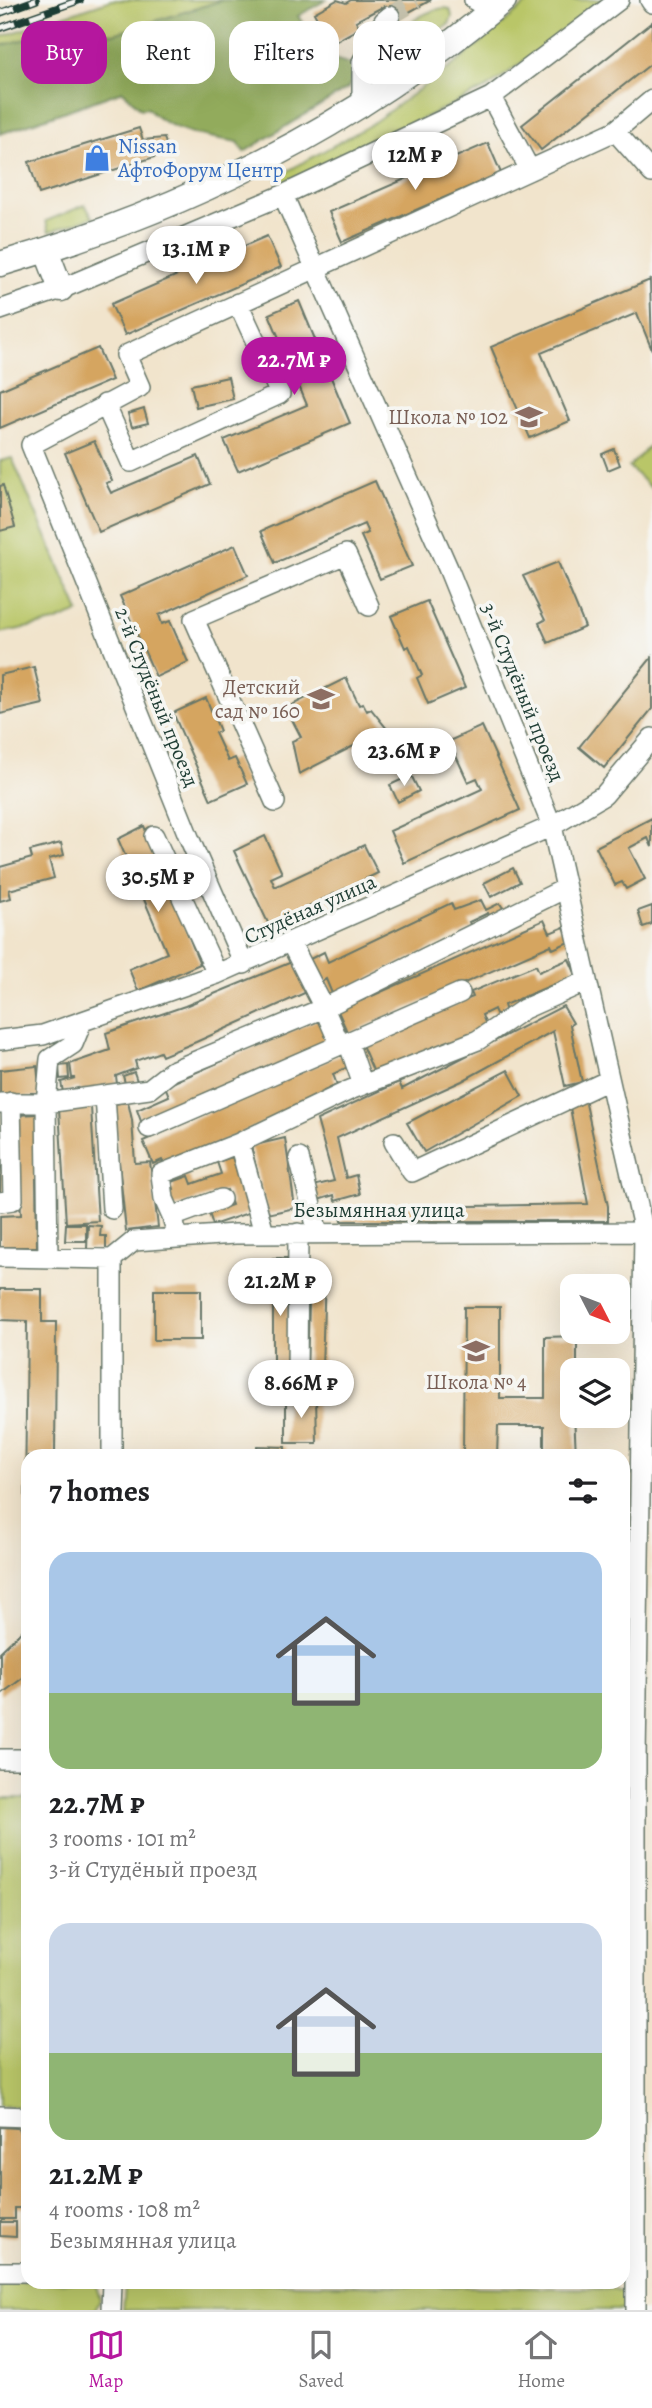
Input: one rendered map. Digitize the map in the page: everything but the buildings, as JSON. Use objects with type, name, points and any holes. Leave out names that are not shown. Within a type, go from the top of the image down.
[{"type":"main road","points":[[0,264],[147,215],[251,170],[362,107],[444,50],[490,3]]},
{"type":"main road","points":[[46,250],[61,289]]},
{"type":"street","points":[[0,310],[61,289],[283,195],[491,97],[619,0]]},
{"type":"street","points":[[362,107],[362,62],[384,21],[390,16]]},
{"type":"street","points":[[491,97],[530,170]]},
{"type":"street","points":[[238,303],[280,394],[131,462],[105,404],[140,387],[125,355],[314,268],[615,131],[652,100]]},
{"type":"street","points":[[615,131],[652,173]]},
{"type":"street","name":"3-й Студёный проезд","points":[[283,195],[448,568],[552,826],[609,1080],[648,1232],[637,1757],[644,2196],[636,2310]]},
{"type":"street","name":"2-й Студёный проезд","points":[[105,404],[32,445],[190,840],[244,964]]},
{"type":"street","points":[[275,802],[194,620],[346,555],[369,606]]},
{"type":"street","name":"Студёная улица","points":[[0,1040],[43,1035],[244,964],[552,826],[604,795],[652,738]]},
{"type":"street","points":[[154,836],[217,974]]},
{"type":"street","points":[[0,1202],[13,1200],[5,1102],[46,1103],[149,1089],[172,1071],[324,1008],[566,888]]},
{"type":"street","points":[[291,943],[363,1085]]},
{"type":"street","points":[[179,1238],[164,1199],[161,1174],[239,1143],[363,1085],[478,1040],[524,1009],[587,981]]},
{"type":"street","points":[[149,1128],[460,993]]},
{"type":"street","points":[[48,1258],[46,1103],[50,1059],[73,1044],[82,1022]]},
{"type":"street","points":[[394,1142],[412,1172],[609,1080]]},
{"type":"street","points":[[105,1095],[112,1209]]},
{"type":"street","points":[[239,1143],[264,1233]]},
{"type":"street","points":[[299,1158],[318,1233]]},
{"type":"street","points":[[172,1217],[221,1199]]},
{"type":"street","name":"Безымянная улица","points":[[112,1259],[134,1241],[264,1233],[648,1232]]},
{"type":"street","points":[[297,1381],[298,1233]]},
{"type":"street","points":[[0,1257],[112,1259],[112,1449]]},
{"type":"street","points":[[0,1759],[21,1759]]},
{"type":"street","points":[[0,2116],[21,2117]]},
{"type":"street","points":[[0,2272],[21,2272]]},
{"type":"street","points":[[111,2310],[112,2289]]},
{"type":"green space","points":[[111,0],[223,0],[156,21],[121,21],[121,32],[114,34],[107,33],[107,21],[48,21]]},
{"type":"green space","points":[[223,0],[326,0],[298,16],[301,21],[229,21],[229,84],[339,84],[339,60],[353,65],[353,76],[348,88],[244,152],[238,142],[189,132],[166,123],[147,108],[141,109],[123,91],[0,134],[0,46],[21,40],[21,84],[107,84],[107,33],[121,32],[121,84],[215,84],[215,21],[156,21]]},
{"type":"green space","points":[[531,0],[609,0],[487,88],[280,186],[277,177],[370,125],[427,84],[445,84],[445,71]]},
{"type":"green space","points":[[450,9],[452,16],[449,24],[445,27],[445,21],[414,21],[421,16]]},
{"type":"green space","points":[[21,30],[21,40],[0,46],[0,37]]},
{"type":"green space","points":[[85,205],[93,217],[49,232],[46,221]]},
{"type":"green space","points":[[652,443],[652,489],[629,467]]},
{"type":"green space","points":[[12,458],[79,612],[54,622],[0,633],[0,461]]},
{"type":"green space","points":[[0,1798],[21,1798],[21,2107],[0,2106]]},
{"type":"green space","points":[[0,2282],[21,2282],[21,2289],[97,2289],[100,2299],[95,2310],[0,2310]]},
{"type":"green space","points":[[125,2289],[615,2289],[625,2293],[629,2304],[628,2310],[123,2310]]},
{"type":"tunnel","points":[[390,16],[416,0]]},
{"type":"railway","points":[[0,13],[36,0]]},
{"type":"railway","points":[[0,28],[80,0]]},
{"type":"place","name":"Nissan АфтоФорум Центр","points":[[97,158]]},
{"type":"place","name":"Школа № 102","points":[[529,417]]},
{"type":"place","name":"Детский сад № 160","points":[[321,699]]},
{"type":"place","name":"Школа № 4","points":[[476,1351]]}]
